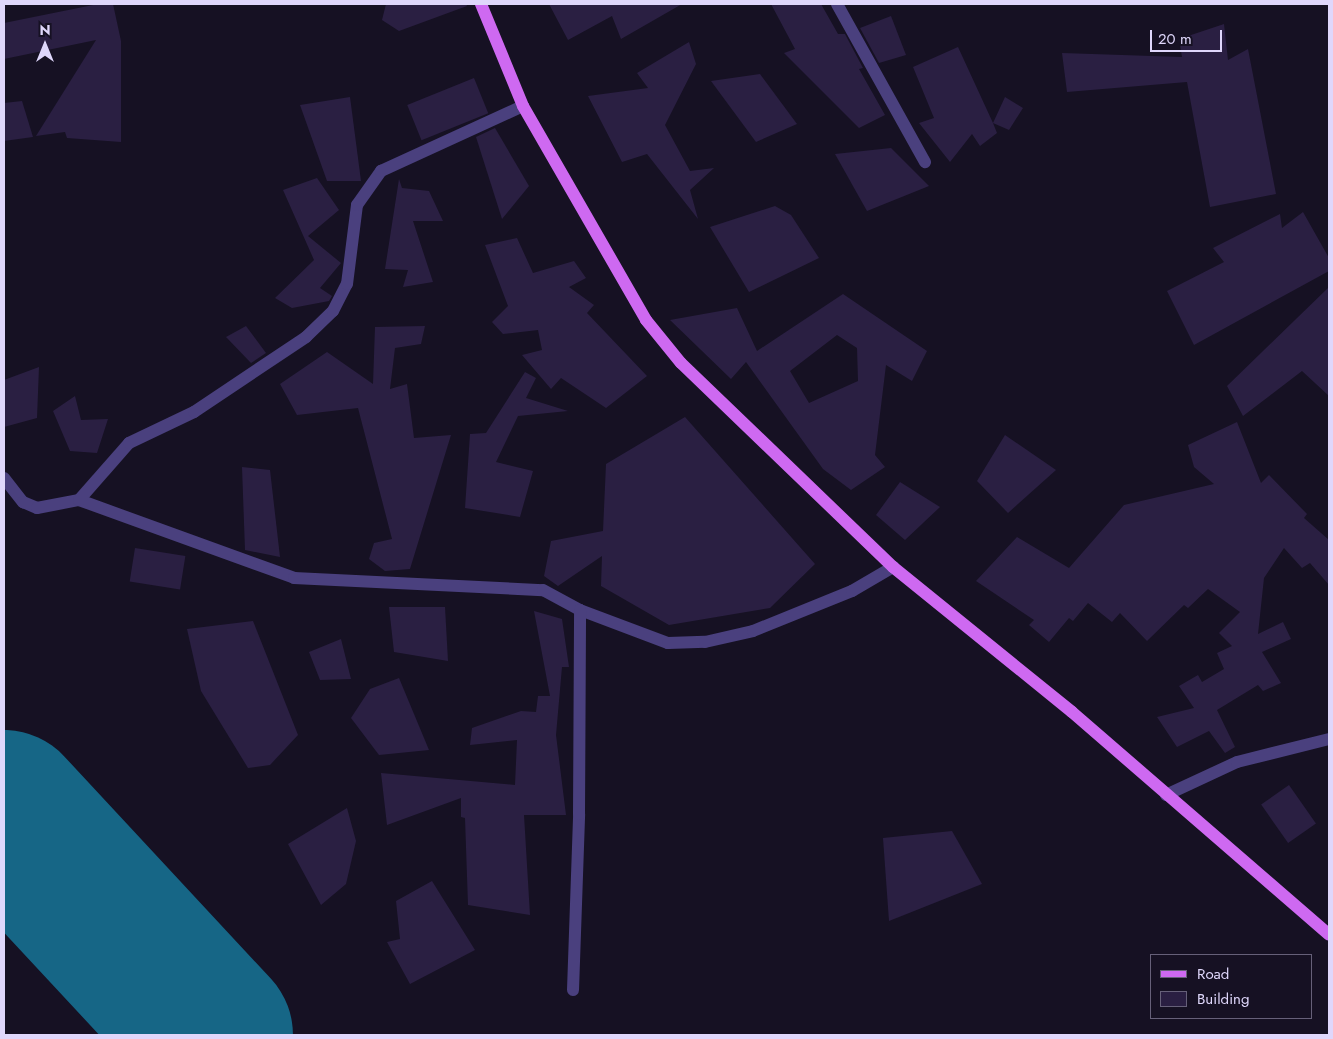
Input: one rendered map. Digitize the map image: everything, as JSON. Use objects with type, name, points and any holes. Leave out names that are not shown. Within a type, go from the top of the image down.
[{"type":"main road","points":[[481,4],[523,106],[646,320],[681,363],[893,567],[1072,712],[1329,935]]},
{"type":"street","points":[[838,4],[925,162]]},
{"type":"street","points":[[79,500],[129,443],[194,412],[306,337],[333,311],[347,284],[357,205],[381,171],[523,106]]},
{"type":"street","points":[[4,478],[23,502],[37,508],[79,500],[294,578],[543,590],[580,610],[668,643],[705,642],[753,632],[852,591],[893,567]]},
{"type":"street","points":[[572,990],[580,814],[580,610]]},
{"type":"street","points":[[1166,795],[1237,762],[1329,739]]},
{"type":"building","points":[[98,4],[113,4],[121,41],[121,142],[67,138],[65,132],[36,136],[96,40],[4,59],[4,23]]},
{"type":"building","points":[[386,4],[466,4],[467,6],[399,31],[382,20]]},
{"type":"building","points":[[549,4],[682,4],[621,39],[612,16],[568,40]]},
{"type":"building","points":[[771,4],[821,4],[838,34],[845,34],[863,68],[859,69],[885,115],[859,128],[784,53],[795,49]]},
{"type":"building","points":[[891,16],[906,55],[879,63],[860,28]]},
{"type":"building","points":[[1224,24],[1228,60],[1248,49],[1276,194],[1210,207],[1187,82],[1067,92],[1062,53],[1182,57],[1179,39]]},
{"type":"building","points":[[689,42],[696,64],[665,125],[690,171],[714,168],[690,190],[698,219],[647,154],[622,162],[588,96],[648,88],[637,73]]},
{"type":"building","points":[[958,47],[997,133],[980,146],[972,134],[950,162],[919,123],[934,118],[913,67]]},
{"type":"building","points":[[760,74],[797,124],[756,142],[711,81]]},
{"type":"building","points":[[474,78],[488,113],[421,140],[407,105]]},
{"type":"building","points":[[350,97],[361,181],[327,181],[300,105]]},
{"type":"building","points":[[1005,97],[1023,108],[1009,130],[993,123]]},
{"type":"building","points":[[22,101],[33,137],[4,141],[4,103]]},
{"type":"building","points":[[495,128],[529,186],[502,219],[476,137]]},
{"type":"building","points":[[891,148],[929,186],[867,211],[835,154]]},
{"type":"building","points":[[317,178],[339,210],[308,236],[341,263],[320,288],[332,296],[329,301],[292,308],[275,298],[314,260],[283,190]]},
{"type":"building","points":[[399,179],[402,188],[429,191],[443,221],[413,221],[433,282],[403,287],[408,270],[385,269]]},
{"type":"building","points":[[775,206],[791,215],[819,258],[749,292],[710,227]]},
{"type":"building","points":[[1303,212],[1329,258],[1329,271],[1194,345],[1167,291],[1224,262],[1213,248],[1280,214],[1282,228]]},
{"type":"building","points":[[517,238],[533,273],[574,261],[586,278],[569,287],[594,305],[587,313],[647,376],[606,408],[561,378],[551,389],[522,355],[542,350],[538,330],[503,334],[492,322],[508,306],[485,245]]},
{"type":"building","points":[[1329,287],[1329,396],[1302,371],[1243,416],[1227,386]]},
{"type":"building","points":[[843,294],[927,351],[912,381],[886,365],[875,455],[885,467],[851,490],[823,469],[746,362],[731,379],[670,320],[737,308],[757,351]],"holes":[[[837,335],[857,348],[858,381],[809,403],[790,371]]]},
{"type":"building","points":[[246,326],[266,353],[251,363],[226,337]]},
{"type":"building","points":[[425,326],[421,344],[395,348],[390,389],[407,384],[414,438],[451,435],[410,569],[385,571],[369,559],[374,543],[392,539],[358,408],[297,415],[280,384],[327,352],[373,384],[375,327]]},
{"type":"building","points":[[39,367],[37,418],[4,427],[4,380]]},
{"type":"building","points":[[525,372],[536,378],[526,398],[568,411],[518,416],[496,462],[533,471],[520,517],[465,508],[470,434],[486,433]]},
{"type":"building","points":[[75,396],[81,420],[108,419],[97,453],[70,451],[53,411]]},
{"type":"building","points":[[685,417],[815,564],[770,608],[669,625],[601,586],[602,556],[558,586],[544,576],[551,541],[603,531],[606,464]]},
{"type":"building","points":[[1237,422],[1261,483],[1269,475],[1307,514],[1304,518],[1329,540],[1329,585],[1310,563],[1302,568],[1284,548],[1264,578],[1258,634],[1283,622],[1291,639],[1262,652],[1281,683],[1263,691],[1258,685],[1217,710],[1235,747],[1225,753],[1209,731],[1177,747],[1157,717],[1194,708],[1179,686],[1198,675],[1202,682],[1224,669],[1217,653],[1232,646],[1219,633],[1240,612],[1208,589],[1188,608],[1184,605],[1147,641],[1120,613],[1112,622],[1088,603],[1073,621],[1069,618],[1049,642],[1029,625],[1034,620],[976,581],[1017,537],[1069,568],[1124,505],[1214,484],[1194,467],[1188,445]]},
{"type":"building","points":[[1005,435],[1056,470],[1008,513],[977,481]]},
{"type":"building","points":[[242,467],[270,470],[280,557],[245,550]]},
{"type":"building","points":[[900,482],[940,507],[905,540],[876,515]]},
{"type":"building","points":[[135,548],[185,556],[180,590],[130,582]]},
{"type":"building","points":[[389,607],[445,607],[448,661],[394,652]]},
{"type":"building","points":[[534,611],[562,619],[569,667],[562,667],[556,735],[566,815],[524,815],[530,915],[468,905],[465,818],[461,817],[461,798],[387,825],[381,773],[515,785],[517,740],[470,745],[472,728],[521,711],[536,712],[538,696],[550,696]]},
{"type":"building","points":[[253,621],[298,735],[270,765],[248,768],[201,691],[187,629]]},
{"type":"building","points":[[341,639],[351,679],[320,680],[309,652]]},
{"type":"building","points":[[399,678],[429,750],[379,755],[351,718],[370,689]]},
{"type":"building","points":[[1289,785],[1316,824],[1288,843],[1261,805]]},
{"type":"building","points":[[347,808],[356,841],[346,884],[321,905],[288,844]]},
{"type":"building","points":[[952,831],[982,884],[889,921],[883,838]]},
{"type":"building","points":[[432,881],[475,950],[410,984],[387,942],[400,939],[396,901]]},
{"type":"runway","points":[[4,812],[211,1035]]}]
